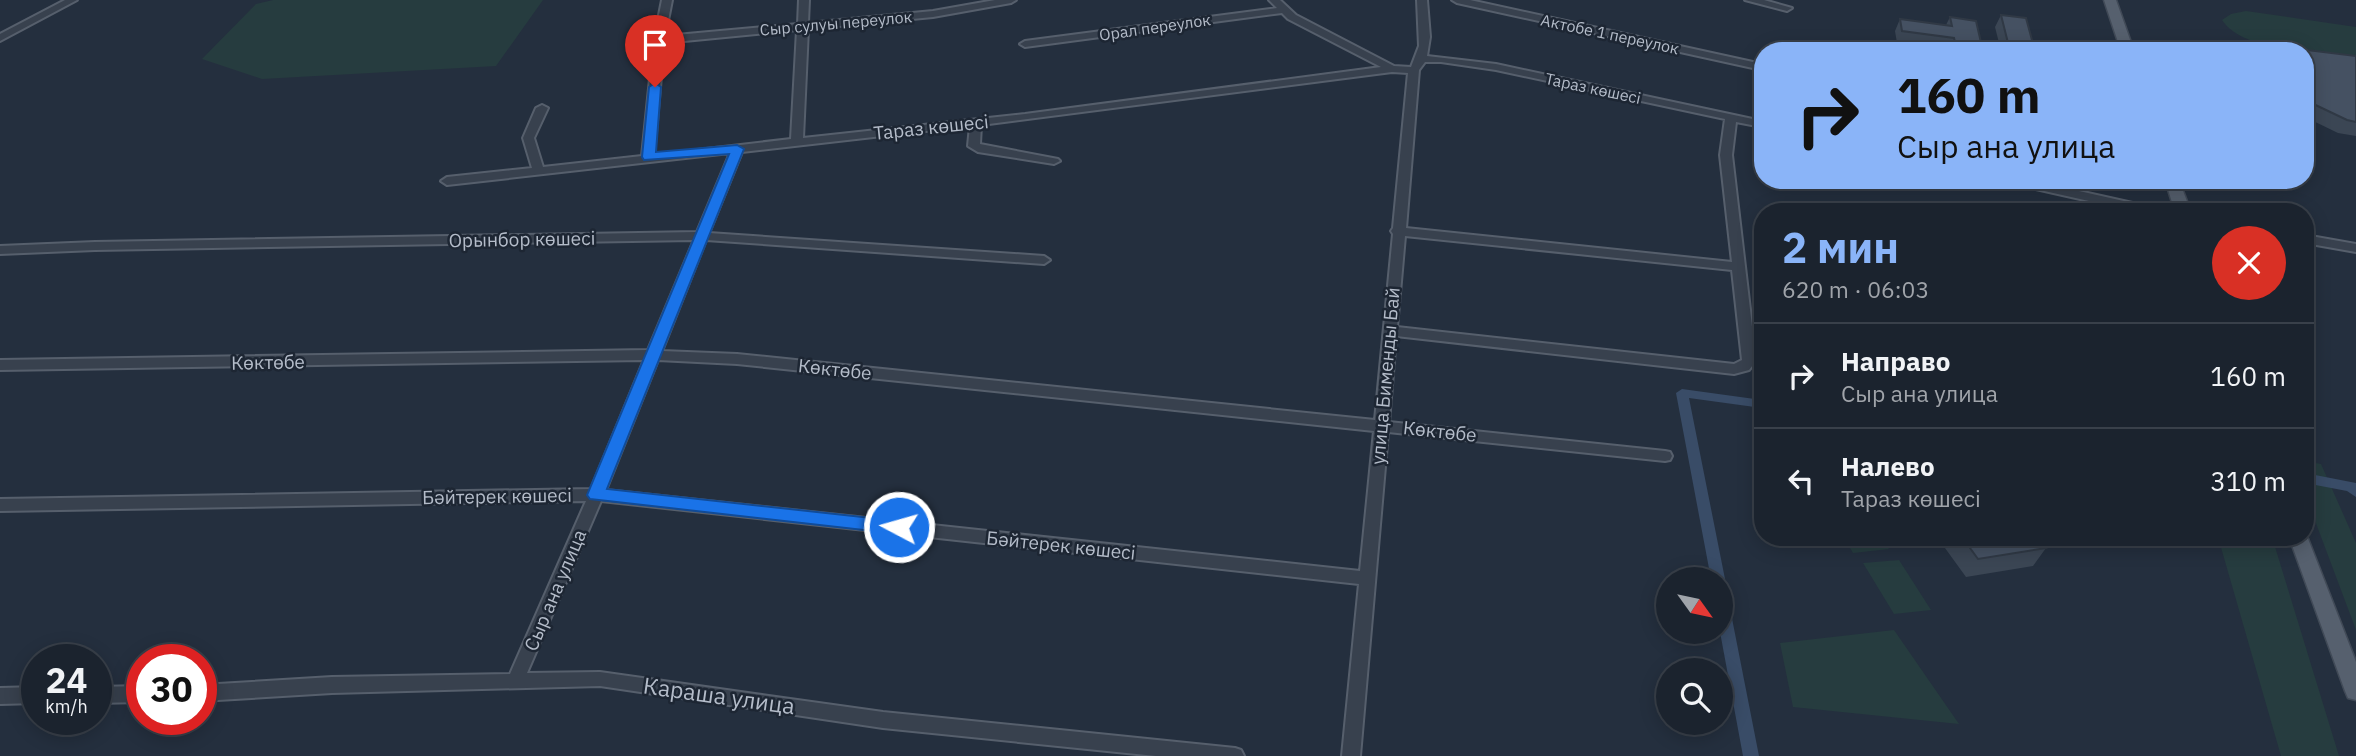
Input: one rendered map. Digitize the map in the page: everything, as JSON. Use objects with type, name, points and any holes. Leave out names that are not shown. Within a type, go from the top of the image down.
[{"type":"main road","points":[[2110,0],[2125,42]]},
{"type":"main road","points":[[2302,546],[2356,691]]},
{"type":"street","points":[[0,38],[72,0]]},
{"type":"street","points":[[649,157],[659,40],[667,0]]},
{"type":"street","points":[[797,142],[804,0]]},
{"type":"street","points":[[933,0],[933,14]]},
{"type":"street","name":"Сыр сулуы переулок","points":[[659,40],[933,14],[1011,0]]},
{"type":"street","points":[[1274,0],[1292,17],[1392,69]]},
{"type":"street","name":"улица Бименды Бай","points":[[1351,756],[1397,231],[1418,65],[1422,0]]},
{"type":"street","name":"Актобе 1 переулок","points":[[1457,0],[1754,65]]},
{"type":"street","points":[[1750,0],[1787,8]]},
{"type":"street","name":"Орал переулок","points":[[1025,44],[1284,10]]},
{"type":"street","name":"Тараз көшесі","points":[[447,181],[976,122],[1392,69],[1441,59],[1496,67],[1754,122]]},
{"type":"street","points":[[539,170],[527,144],[527,135],[542,108]]},
{"type":"street","points":[[1390,331],[1734,369],[1744,367],[1749,361],[1726,155],[1731,117]]},
{"type":"street","points":[[976,122],[974,146],[982,150],[1054,161]]},
{"type":"street","name":"Сыр ана улица","points":[[515,681],[596,495],[737,149]]},
{"type":"street","points":[[2053,189],[2115,203]]},
{"type":"street","points":[[1397,231],[1738,267]]},
{"type":"street","name":"Орынбор көшесі","points":[[0,250],[95,246],[702,236],[1044,260]]},
{"type":"street","points":[[2314,241],[2356,248]]},
{"type":"street","name":"Көктөбе","points":[[0,365],[651,355],[737,359],[1380,424],[1665,456]]},
{"type":"street","name":"Бәйтерек көшесі","points":[[0,505],[596,495],[1367,578]]},
{"type":"street","name":"Караша улица","points":[[217,692],[332,685],[600,679],[883,720],[1235,756]]},
{"type":"street","points":[[0,696],[21,695]]},
{"type":"green space","points":[[273,0],[543,0],[496,66],[262,79],[202,59],[256,4]]},
{"type":"green space","points":[[2246,11],[2356,27],[2356,59],[2314,53],[2314,42],[2256,42],[2247,39],[2232,31],[2222,20],[2231,14]]},
{"type":"green space","points":[[2314,463],[2321,464],[2356,543],[2356,630],[2314,518]]},
{"type":"green space","points":[[1849,546],[1887,546],[1889,549],[1853,553]]},
{"type":"green space","points":[[2221,546],[2275,546],[2339,756],[2281,756]]},
{"type":"green space","points":[[1899,560],[1931,610],[1894,614],[1863,563]]},
{"type":"green space","points":[[1894,630],[1959,724],[1793,707],[1780,643]]},
{"type":"building","points":[[2001,15],[2026,18],[2033,42],[2008,42]]},
{"type":"building","points":[[1950,17],[1976,21],[1981,42],[1955,42],[1954,38],[1902,31],[1900,19],[1952,26]]},
{"type":"building","points":[[2314,51],[2356,56],[2356,122],[2314,104]]},
{"type":"building","points":[[1969,546],[2046,548],[1978,559]]},
{"type":"waterway","points":[[1716,567],[1682,393],[1754,403]]},
{"type":"waterway","points":[[2314,480],[2351,487],[2356,492]]},
{"type":"waterway","points":[[1730,644],[1751,756]]},
{"type":"route","points":[[655,87],[649,157],[737,149],[596,495],[899,527]]}]
